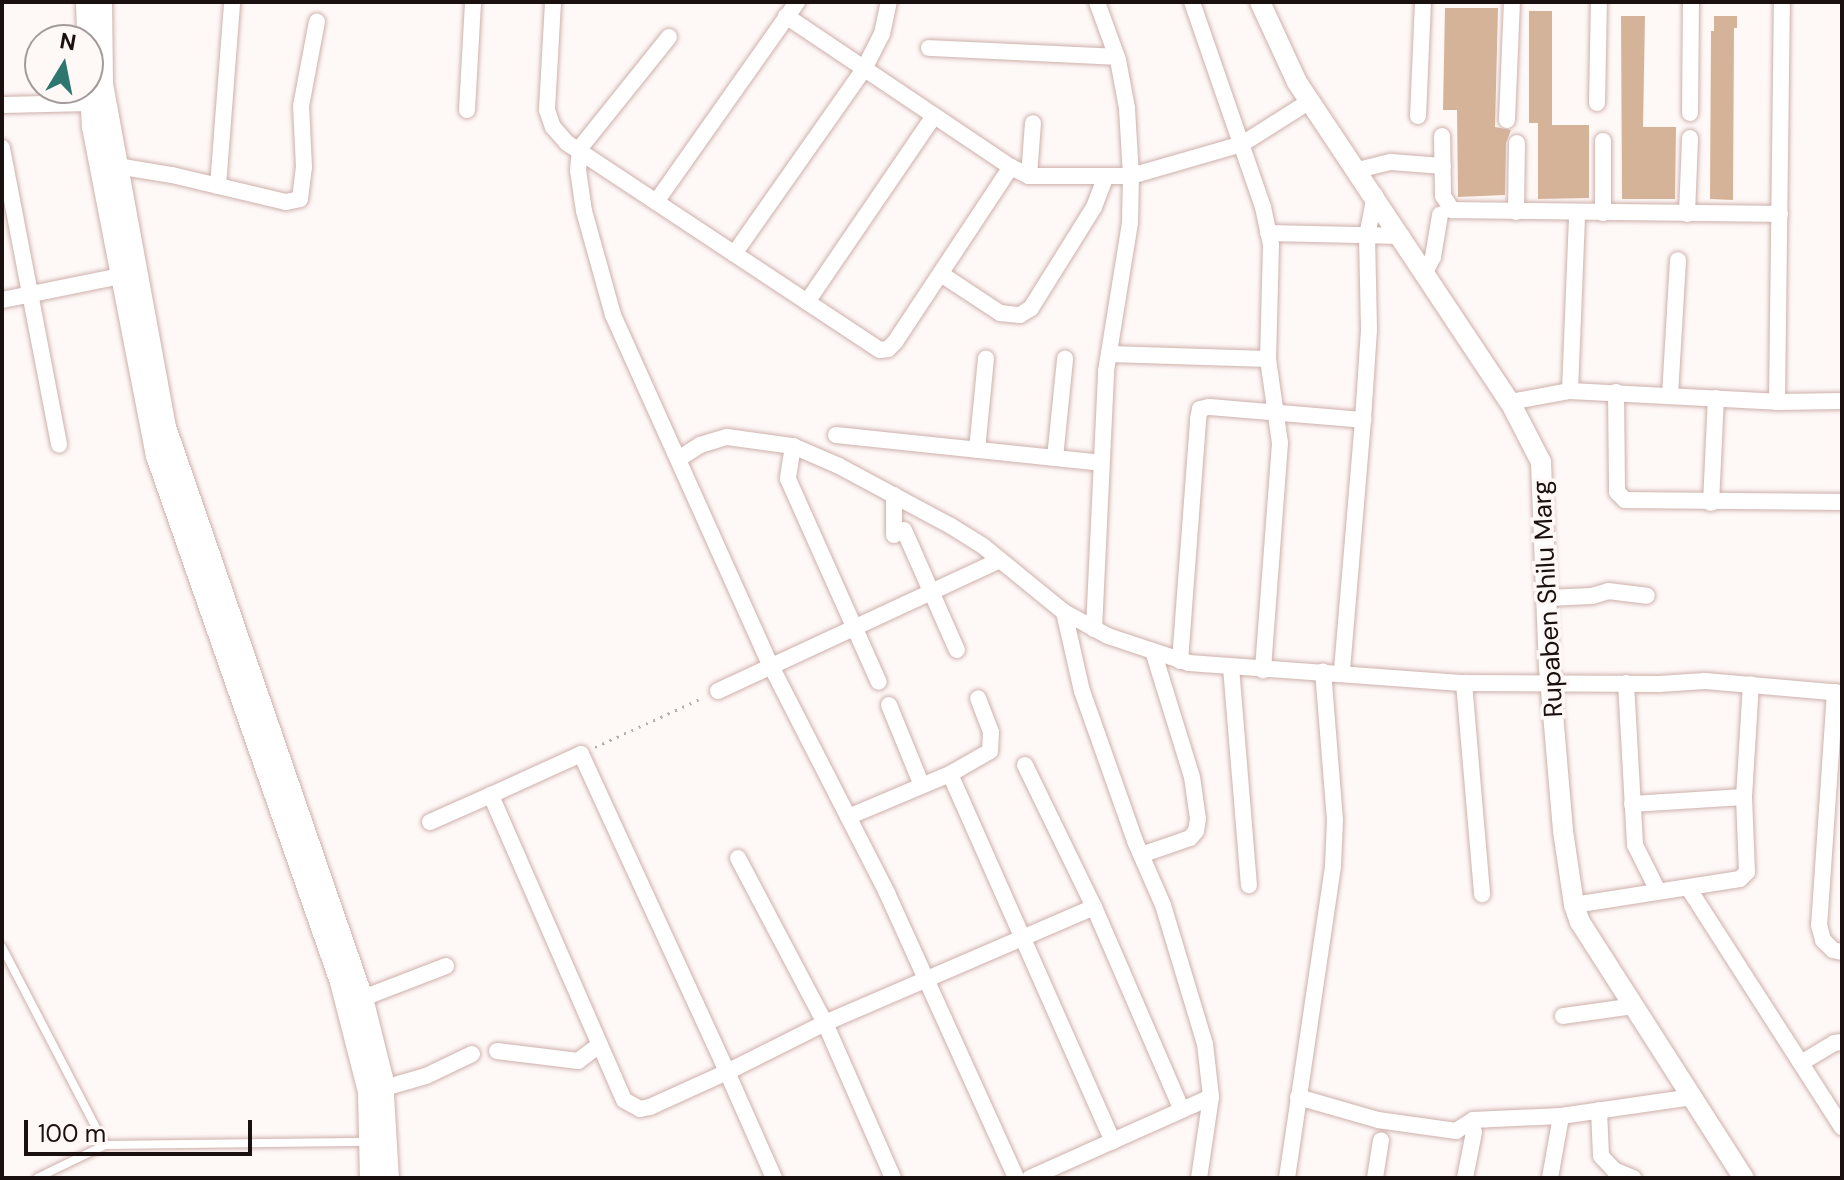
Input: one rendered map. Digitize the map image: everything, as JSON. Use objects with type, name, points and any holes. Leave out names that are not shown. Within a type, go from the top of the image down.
[{"type":"street","points":[[86,2],[87,24]]},
{"type":"street","points":[[102,2],[103,84],[156,456],[376,1090],[370,1142],[370,1178]]},
{"type":"street","points":[[218,186],[232,2]]},
{"type":"street","points":[[467,110],[473,2]]},
{"type":"street","points":[[553,2],[547,110],[553,127],[580,151],[871,346],[888,349],[1011,167]]},
{"type":"street","points":[[656,202],[797,2]]},
{"type":"street","points":[[734,254],[864,69],[882,34],[889,2]]},
{"type":"street","points":[[1094,629],[1109,354],[1130,222],[1131,176],[1127,108],[1117,57],[1097,2]]},
{"type":"street","points":[[1192,2],[1242,144],[1268,233],[1268,359],[1280,443],[1263,670]]},
{"type":"street","name":"Rupaben Shilu Marg","points":[[1260,2],[1297,82],[1510,402],[1541,462],[1551,685],[1563,831],[1574,905],[1580,922],[1744,1178]]},
{"type":"street","points":[[1418,116],[1423,2]]},
{"type":"street","points":[[1507,120],[1512,2]]},
{"type":"street","points":[[1597,103],[1599,2]]},
{"type":"street","points":[[1690,113],[1691,2]]},
{"type":"street","points":[[1777,402],[1782,2]]},
{"type":"street","points":[[786,16],[1029,176],[1131,176],[1242,144],[1310,101]]},
{"type":"street","points":[[117,166],[286,202],[300,199],[304,167],[301,106],[317,21]]},
{"type":"street","points":[[669,37],[580,151],[578,170],[584,211],[613,315],[771,666],[926,978],[1016,1178]]},
{"type":"street","points":[[929,48],[1117,57]]},
{"type":"street","points":[[2,105],[46,104]]},
{"type":"street","points":[[91,104],[129,274],[178,467],[363,998],[389,1178]]},
{"type":"street","points":[[807,302],[934,116]]},
{"type":"street","points":[[1029,176],[1033,123]]},
{"type":"street","points":[[1442,136],[1443,196],[1452,210],[1780,214]]},
{"type":"street","points":[[1687,214],[1690,138]]},
{"type":"street","points":[[1603,141],[1603,213]]},
{"type":"street","points":[[1516,212],[1517,143]]},
{"type":"street","points":[[2,148],[59,445]]},
{"type":"street","points":[[1358,170],[1391,162],[1443,166]]},
{"type":"street","points":[[941,274],[1000,313],[1020,315],[1031,308],[1094,207],[1106,176]]},
{"type":"street","points":[[1342,672],[1369,330],[1367,236],[1375,195]]},
{"type":"street","points":[[1570,391],[1577,213]]},
{"type":"street","points":[[1425,272],[1433,257],[1440,215]]},
{"type":"street","points":[[1268,233],[1402,236]]},
{"type":"street","points":[[1670,395],[1678,260]]},
{"type":"street","points":[[2,300],[129,274]]},
{"type":"street","points":[[1109,354],[1268,359]]},
{"type":"street","points":[[977,450],[986,358]]},
{"type":"street","points":[[1055,458],[1065,359]]},
{"type":"street","points":[[1510,402],[1570,391],[1777,402],[1842,401]]},
{"type":"street","points":[[1616,392],[1617,492],[1625,500],[1641,503],[1842,502]]},
{"type":"street","points":[[1711,503],[1716,398]]},
{"type":"street","points":[[1180,661],[1200,409],[1209,407],[1363,420]]},
{"type":"street","points":[[836,435],[1101,463]]},
{"type":"street","points":[[680,458],[700,445],[727,437],[793,446],[951,526],[1000,560],[1064,612],[1094,629],[1154,654],[1180,661],[1263,670],[1342,672],[1464,683],[1751,684],[1838,693],[1819,925],[1823,940],[1833,950],[1842,952]]},
{"type":"street","points":[[793,446],[788,479],[879,682]]},
{"type":"street","points":[[894,495],[899,533],[933,591],[957,650]]},
{"type":"street","points":[[718,691],[1000,560]]},
{"type":"street","points":[[1547,598],[1592,596],[1608,591],[1647,596]]},
{"type":"street","points":[[1064,612],[1082,691],[1182,960],[1205,1044],[1211,1097],[1199,1178]]},
{"type":"street","points":[[1141,855],[1190,838],[1196,831],[1198,819],[1192,777],[1154,654]]},
{"type":"street","points":[[1231,667],[1249,885]]},
{"type":"street","points":[[1287,1178],[1333,853],[1334,811],[1323,671]]},
{"type":"street","points":[[1464,683],[1482,894]]},
{"type":"street","points":[[1626,683],[1635,845],[1658,891]]},
{"type":"street","points":[[1574,905],[1689,889],[1740,879],[1747,872],[1744,797],[1751,684]]},
{"type":"street","points":[[848,817],[950,774],[990,751],[991,732],[978,698]]},
{"type":"street","points":[[889,705],[922,786]]},
{"type":"street","points":[[430,822],[581,754],[774,1178]]},
{"type":"street","points":[[1025,765],[1094,907],[1182,1110]]},
{"type":"street","points":[[950,774],[1113,1141]]},
{"type":"street","points":[[491,795],[624,1100],[640,1109],[727,1072],[825,1023],[926,978],[1094,907]]},
{"type":"street","points":[[1632,804],[1744,797]]},
{"type":"street","points":[[738,858],[825,1023],[893,1178]]},
{"type":"street","points":[[1689,889],[1842,1127]]},
{"type":"street","points":[[363,998],[446,966]]},
{"type":"street","points":[[1563,1016],[1634,1006]]},
{"type":"street","points":[[1801,1063],[1834,1043],[1842,1042]]},
{"type":"street","points":[[497,1051],[578,1061],[599,1045]]},
{"type":"street","points":[[376,1090],[426,1076],[472,1054]]},
{"type":"street","points":[[1030,1178],[1211,1097]]},
{"type":"street","points":[[1298,1097],[1378,1120],[1456,1131],[1473,1120],[1561,1116],[1693,1097]]},
{"type":"street","points":[[1599,1110],[1601,1156],[1606,1164],[1633,1178]]},
{"type":"street","points":[[1550,1178],[1561,1116]]},
{"type":"street","points":[[1465,1178],[1474,1132]]},
{"type":"street","points":[[1375,1178],[1381,1140]]},
{"type":"lane","points":[[2,947],[105,1145]]},
{"type":"lane","points":[[37,1178],[105,1145],[370,1142]]},
{"type":"path","points":[[581,754],[718,691]]},
{"type":"building","points":[[1445,8],[1498,8],[1495,127],[1511,130],[1506,143],[1505,195],[1458,197],[1457,110],[1443,110]]},
{"type":"building","points":[[1529,11],[1552,11],[1552,125],[1589,125],[1589,198],[1538,199],[1538,123],[1529,123]]},
{"type":"building","points":[[1621,16],[1645,16],[1643,127],[1676,127],[1675,199],[1622,199]]},
{"type":"building","points":[[1714,16],[1737,16],[1737,28],[1734,28],[1733,200],[1710,199],[1711,31],[1714,31]]}]
